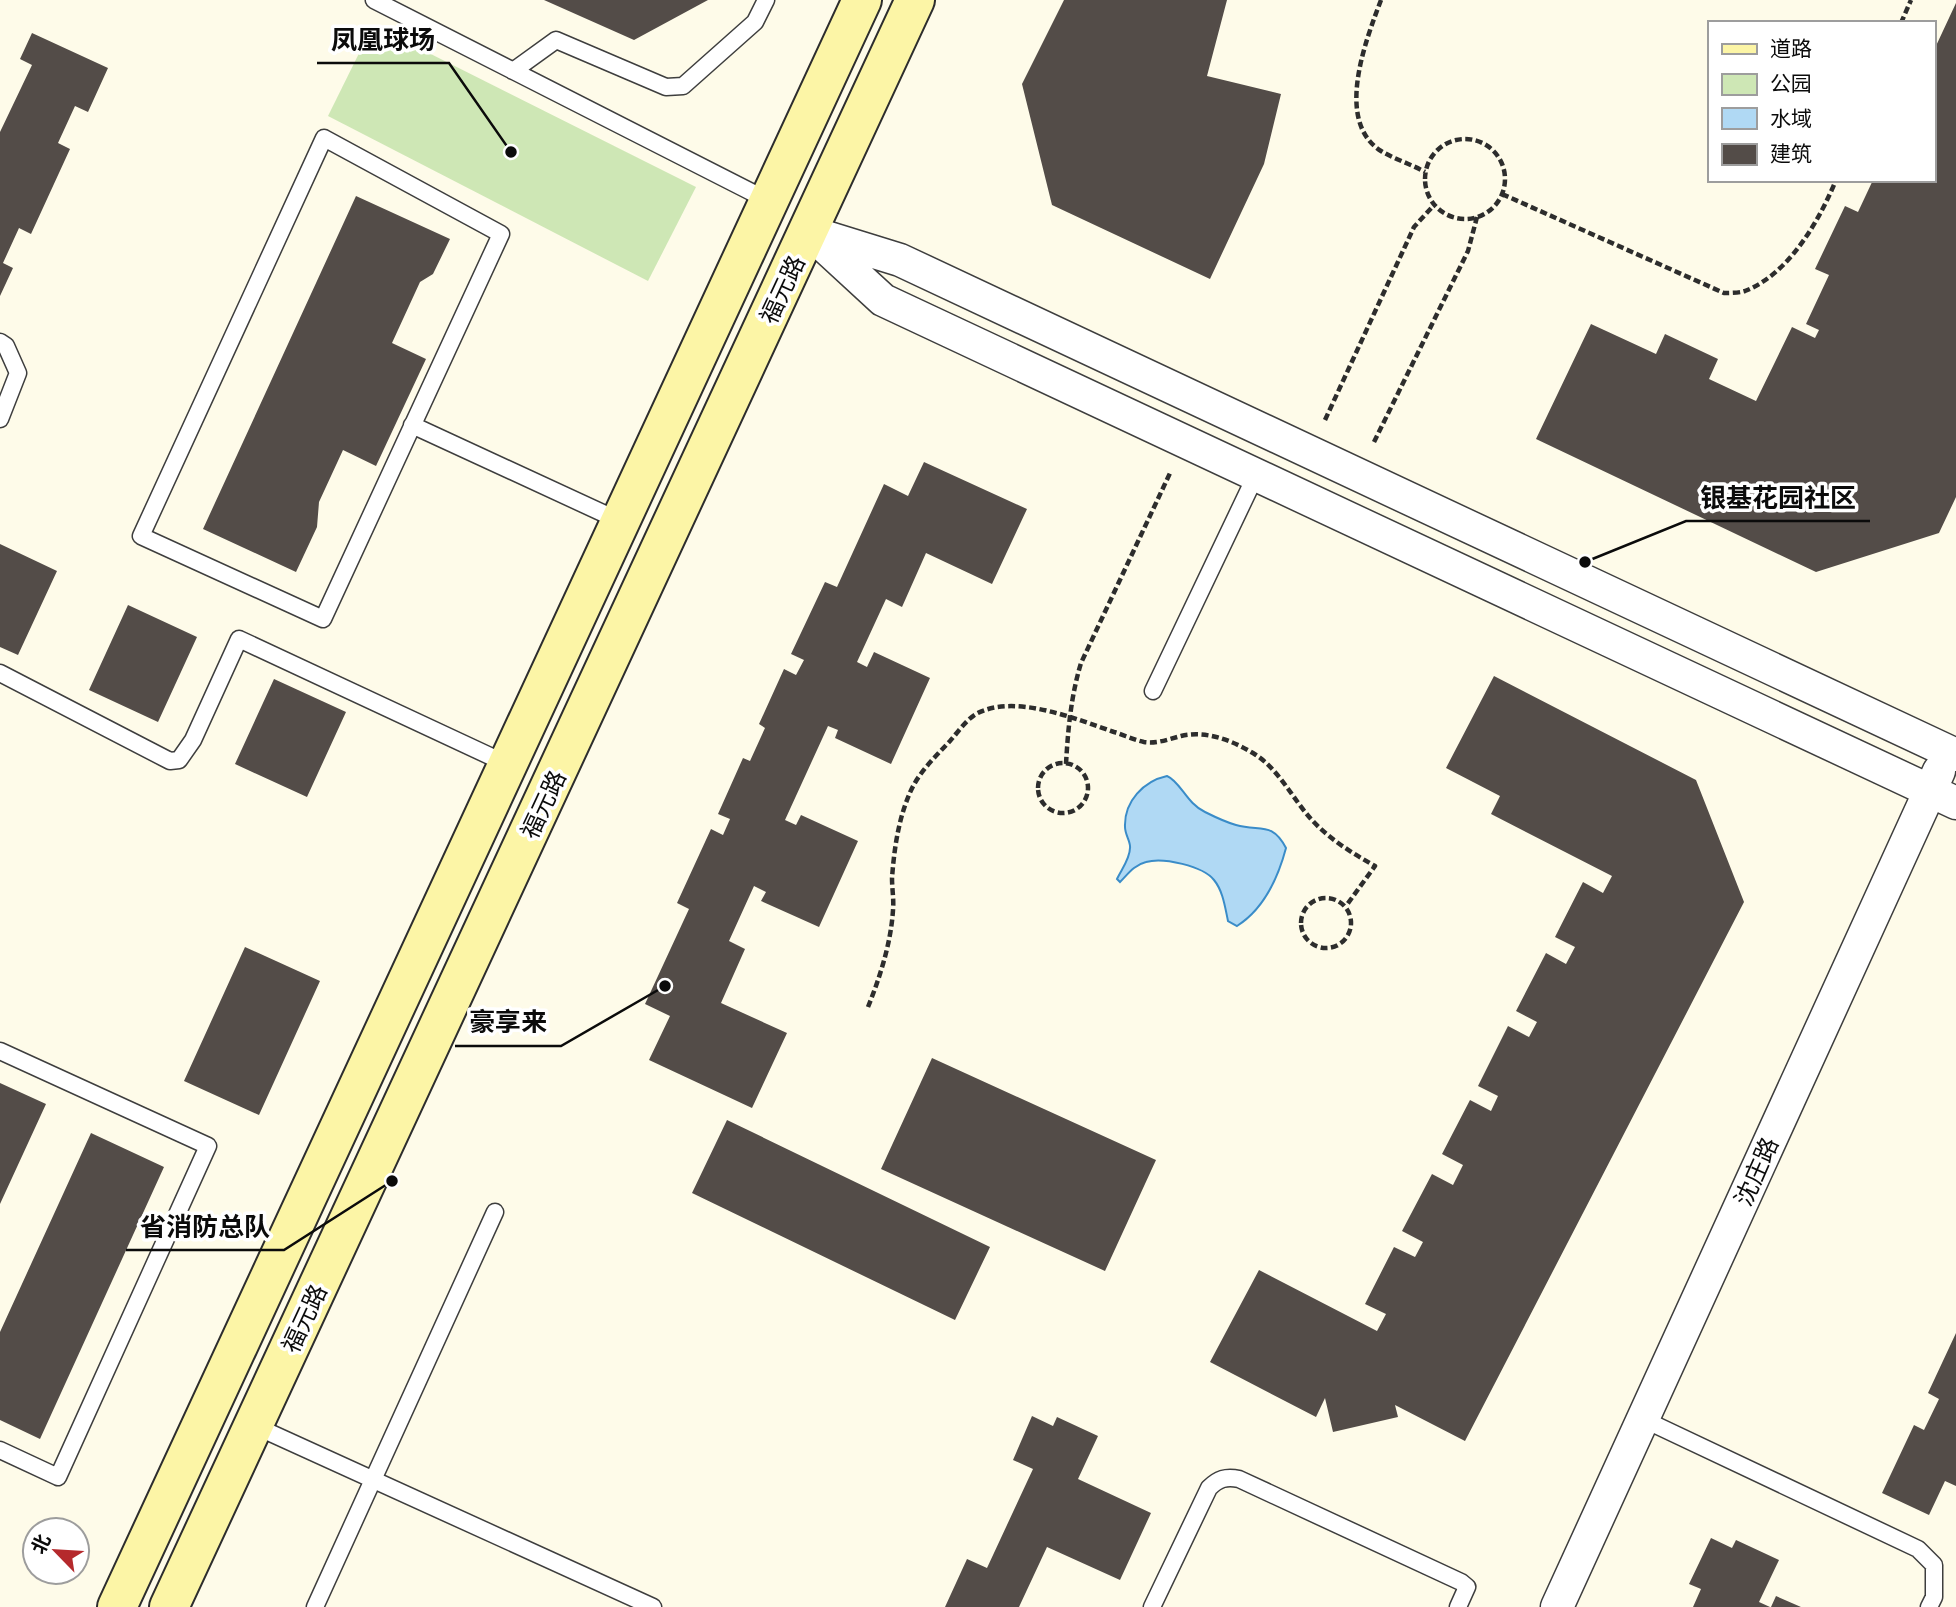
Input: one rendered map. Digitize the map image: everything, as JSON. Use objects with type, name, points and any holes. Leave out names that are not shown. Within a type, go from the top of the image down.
[{"type":"main road","name":"福元路","points":[[117,1607],[862,0]]},
{"type":"main road","name":"福元路","points":[[169,1607],[915,0]]},
{"type":"street","points":[[808,231],[883,300],[1943,796]]},
{"type":"street","points":[[808,231],[900,260],[1358,475],[1953,747]]},
{"type":"street","name":"沈庄路","points":[[1557,1607],[1643,1419],[1943,796],[1953,747]]},
{"type":"lane","points":[[374,0],[769,201]]},
{"type":"lane","points":[[513,71],[556,40],[666,87],[683,86],[755,22],[766,0]]},
{"type":"lane","points":[[324,138],[501,233],[412,425],[323,619],[141,536],[324,138]]},
{"type":"lane","points":[[0,342],[6,346],[18,373],[0,419]]},
{"type":"lane","points":[[412,425],[621,521]]},
{"type":"lane","points":[[1153,691],[1256,475]]},
{"type":"lane","points":[[0,673],[170,761],[179,760],[193,740],[239,639],[508,764]]},
{"type":"lane","points":[[0,1051],[208,1146],[58,1477],[0,1450]]},
{"type":"lane","points":[[315,1607],[495,1212]]},
{"type":"lane","points":[[1643,1419],[1918,1549],[1934,1565],[1934,1597],[1929,1607]]},
{"type":"lane","points":[[253,1425],[653,1607]]},
{"type":"lane","points":[[1152,1607],[1209,1488],[1216,1481],[1228,1477],[1239,1479],[1461,1582],[1467,1587],[1458,1607]]},
{"type":"path","points":[[1381,0],[1358,69],[1356,101],[1364,134],[1381,151],[1425,172]]},
{"type":"path","points":[[1902,21],[1911,0]]},
{"type":"path","points":[[1457,139],[1472,139],[1489,146],[1500,159],[1505,176],[1502,194],[1493,208],[1477,217],[1460,219],[1443,213],[1434,205],[1428,195],[1425,172],[1431,157],[1442,145],[1457,139]]},
{"type":"path","points":[[1502,194],[1724,293],[1743,292],[1764,281],[1791,256],[1811,228],[1835,182]]},
{"type":"path","points":[[1310,452],[1414,227],[1434,205]]},
{"type":"path","points":[[1358,475],[1468,251],[1477,217]]},
{"type":"path","points":[[1066,764],[1073,688],[1086,650],[1185,442]]},
{"type":"path","points":[[868,1007],[879,980],[888,942],[893,910],[892,879],[902,814],[910,792],[927,766],[973,715],[989,708],[1025,707],[1069,717],[1145,742],[1205,735],[1227,740],[1258,756],[1312,819],[1335,841],[1375,866],[1346,906]]},
{"type":"path","points":[[1066,764],[1081,771],[1087,782],[1087,794],[1081,806],[1070,812],[1057,813],[1040,799],[1039,780],[1044,771],[1053,765],[1066,764]]},
{"type":"path","points":[[1325,898],[1335,899],[1346,906],[1351,917],[1352,930],[1345,940],[1335,948],[1322,949],[1311,944],[1304,936],[1301,926],[1307,906],[1325,898]]},
{"type":"green space","points":[[373,25],[696,187],[648,281],[328,116]]},
{"type":"water","points":[[1167,776],[1199,808],[1232,824],[1270,831],[1276,834],[1286,848],[1269,892],[1255,911],[1237,926],[1228,921],[1222,894],[1214,880],[1192,867],[1172,862],[1146,862],[1138,865],[1120,882],[1117,879],[1130,852],[1125,827],[1128,809],[1143,787]]},
{"type":"building","points":[[544,0],[708,0],[634,40]]},
{"type":"building","points":[[1064,0],[1227,0],[1207,76],[1281,94],[1264,164],[1210,279],[1052,205],[1022,84]]},
{"type":"building","points":[[1956,3],[1956,497],[1939,533],[1816,572],[1536,439],[1591,324],[1656,354],[1665,334],[1718,359],[1709,379],[1756,401],[1792,327],[1815,338],[1819,330],[1806,324],[1829,275],[1815,269],[1845,206],[1858,212],[1872,182],[1935,182],[1935,48]]},
{"type":"building","points":[[32,33],[108,68],[88,112],[75,106],[58,143],[70,149],[31,234],[19,228],[3,263],[13,268],[0,296],[0,132],[32,65],[20,59]]},
{"type":"building","points":[[356,196],[450,239],[433,274],[420,282],[392,343],[426,359],[376,466],[343,450],[319,502],[317,527],[296,572],[203,529]]},
{"type":"building","points":[[924,462],[1027,509],[992,584],[926,553],[902,607],[886,599],[857,662],[867,667],[874,652],[930,678],[891,764],[835,738],[838,730],[828,726],[785,820],[796,825],[801,815],[858,841],[819,927],[761,901],[766,892],[754,886],[729,941],[745,949],[721,1003],[787,1033],[752,1108],[649,1060],[670,1016],[645,1004],[689,909],[677,903],[711,829],[723,835],[730,819],[718,814],[743,758],[750,761],[765,728],[759,724],[784,669],[796,675],[804,660],[791,654],[825,582],[837,587],[884,484],[908,496]]},
{"type":"building","points":[[0,544],[57,571],[18,655],[0,647]]},
{"type":"building","points":[[128,605],[197,637],[158,722],[89,690]]},
{"type":"building","points":[[1494,676],[1696,780],[1744,902],[1465,1441],[1395,1405],[1398,1417],[1333,1432],[1325,1398],[1316,1417],[1210,1362],[1259,1270],[1377,1331],[1386,1314],[1365,1304],[1394,1247],[1415,1257],[1423,1242],[1402,1231],[1432,1174],[1453,1185],[1463,1165],[1442,1154],[1470,1100],[1491,1111],[1498,1096],[1478,1086],[1508,1026],[1529,1037],[1537,1022],[1516,1011],[1546,953],[1566,964],[1575,947],[1555,937],[1583,882],[1603,893],[1612,876],[1491,814],[1500,796],[1446,768]]},
{"type":"building","points":[[274,679],[346,712],[307,797],[235,764]]},
{"type":"building","points":[[245,947],[320,981],[259,1115],[184,1081]]},
{"type":"building","points":[[932,1058],[1156,1160],[1105,1271],[881,1169]]},
{"type":"building","points":[[0,1083],[46,1104],[0,1204]]},
{"type":"building","points":[[727,1120],[990,1247],[955,1320],[692,1193]]},
{"type":"building","points":[[91,1133],[164,1167],[40,1439],[0,1420],[0,1332]]},
{"type":"building","points":[[1956,1333],[1956,1486],[1945,1481],[1929,1515],[1882,1493],[1914,1425],[1924,1430],[1939,1399],[1928,1393]]},
{"type":"building","points":[[1032,1416],[1053,1426],[1057,1417],[1098,1436],[1078,1479],[1151,1513],[1120,1580],[1047,1547],[1019,1607],[945,1607],[967,1559],[987,1568],[1033,1469],[1013,1460]]},
{"type":"building","points":[[1711,1538],[1732,1548],[1736,1540],[1779,1560],[1759,1602],[1770,1607],[1693,1607],[1701,1589],[1689,1584]]},
{"type":"building","points":[[1776,1596],[1801,1607],[1771,1607]]},
{"type":"place","name":"凤凰球场","points":[[511,152]]},
{"type":"place","name":"银基花园社区","points":[[1585,562]]},
{"type":"place","name":"豪享来","points":[[665,986]]},
{"type":"place","name":"省消防总队","points":[[392,1181]]}]
